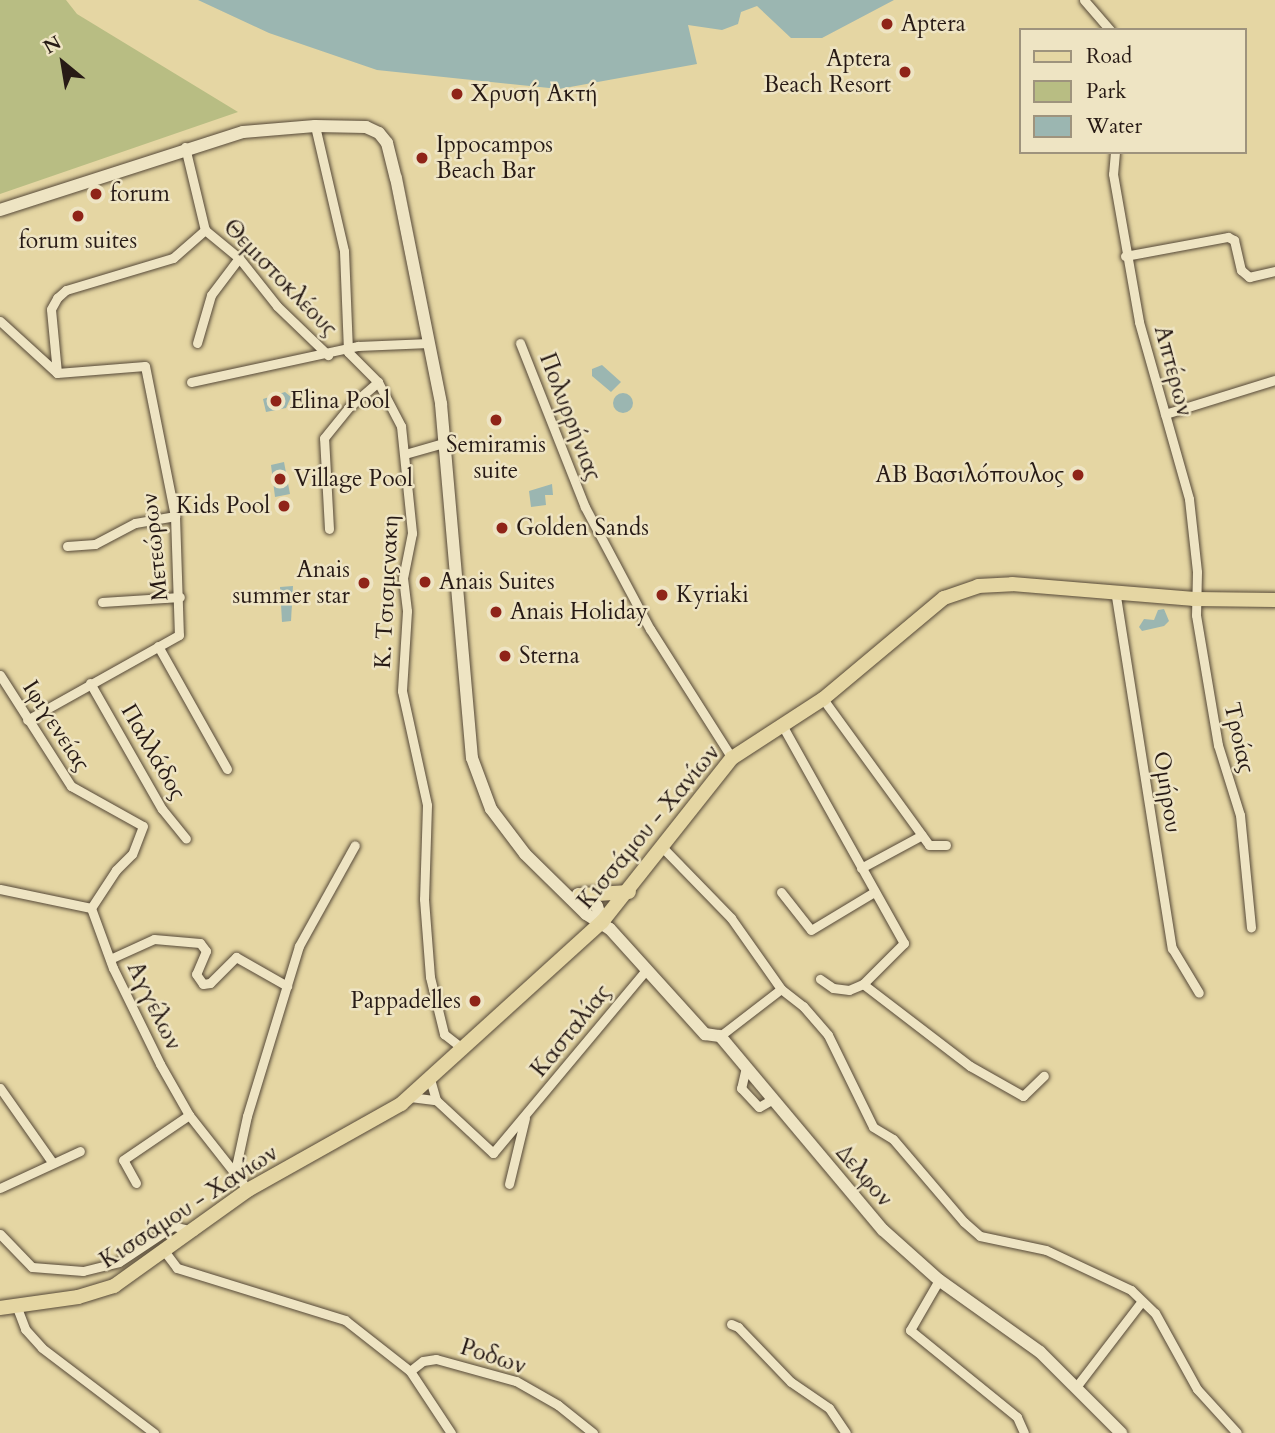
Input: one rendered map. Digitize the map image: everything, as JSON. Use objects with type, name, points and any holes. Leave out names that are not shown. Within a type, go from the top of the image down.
[{"type":"main road","name":"Κισσάμου - Χανίων","points":[[0,1308],[78,1297],[114,1286],[248,1189],[410,1097],[603,922],[732,758],[823,699],[958,592],[1012,584],[1115,590],[1194,599],[1275,600]]},
{"type":"main road","points":[[581,895],[629,892]]},
{"type":"street","points":[[1084,0],[1108,28]]},
{"type":"street","points":[[316,126],[344,251],[348,352]]},
{"type":"street","points":[[0,210],[185,148],[243,132],[316,126],[366,127],[387,143],[447,442],[475,769],[499,823],[586,914],[603,922]]},
{"type":"street","name":"Θεμιστοκλέους","points":[[185,148],[198,185],[205,230],[239,258],[277,306],[328,355]]},
{"type":"street","name":"Απτέρων","points":[[1115,154],[1113,174],[1125,256],[1189,499],[1197,572],[1194,599]]},
{"type":"street","points":[[57,373],[51,309],[57,298],[66,290],[173,258],[205,230]]},
{"type":"street","points":[[1125,256],[1228,237],[1234,240],[1241,270],[1249,277],[1275,271]]},
{"type":"street","points":[[197,343],[211,295],[239,258]]},
{"type":"street","points":[[0,321],[57,373]]},
{"type":"street","points":[[191,382],[379,344],[429,343]]},
{"type":"street","name":"Πολυρρήνιας","points":[[520,343],[585,507],[650,629],[732,758]]},
{"type":"street","name":"Κ. Τσισμςνακη","points":[[348,352],[377,382],[401,426],[412,533],[403,578],[407,611],[402,691],[427,805],[424,899],[430,977],[444,1034],[463,1049]]},
{"type":"street","name":"Μετεώρων","points":[[27,720],[179,635],[176,516],[148,369],[142,364],[57,373]]},
{"type":"street","points":[[1165,414],[1275,380]]},
{"type":"street","points":[[329,529],[324,438],[377,382]]},
{"type":"street","points":[[405,454],[447,442]]},
{"type":"street","points":[[67,546],[94,544],[135,523],[176,516]]},
{"type":"street","name":"Ομήρου","points":[[1115,590],[1172,948],[1199,993]]},
{"type":"street","points":[[102,602],[180,597]]},
{"type":"street","name":"Τροίας","points":[[1194,599],[1218,745],[1240,815],[1251,927]]},
{"type":"street","points":[[158,646],[227,769]]},
{"type":"street","name":"Ιφιγενείας","points":[[0,675],[71,786],[138,821],[144,830],[132,854],[116,870],[91,908]]},
{"type":"street","name":"Παλλάδος","points":[[90,683],[162,809],[186,839]]},
{"type":"street","points":[[823,699],[929,845],[946,845]]},
{"type":"street","points":[[782,725],[904,943],[863,984],[849,990],[832,988],[820,979]]},
{"type":"street","points":[[861,869],[922,835]]},
{"type":"street","points":[[234,1176],[247,1116],[299,946],[355,845]]},
{"type":"street","points":[[663,848],[731,918],[781,989],[803,1006],[828,1035],[873,1127],[893,1139],[980,1236],[1046,1250],[1108,1276],[1142,1301],[1155,1312],[1197,1389],[1237,1433]]},
{"type":"street","points":[[554,880],[597,906],[603,922]]},
{"type":"street","points":[[0,889],[91,908]]},
{"type":"street","points":[[781,892],[811,930],[874,892]]},
{"type":"street","name":"Αγγέλων","points":[[91,908],[110,959],[189,1115],[234,1176],[248,1189]]},
{"type":"street","name":"Δελφον","points":[[603,922],[705,1034],[725,1032],[746,1067],[849,1193],[939,1280],[1040,1353],[1121,1433]]},
{"type":"street","points":[[110,959],[154,939],[200,943],[206,951],[196,974],[203,984],[210,983],[236,957],[287,986]]},
{"type":"street","name":"Κασταλίας","points":[[436,1100],[493,1153],[646,971]]},
{"type":"street","points":[[863,984],[970,1066],[1023,1096],[1044,1076]]},
{"type":"street","points":[[725,1032],[781,989]]},
{"type":"street","points":[[410,1097],[436,1100],[430,1079]]},
{"type":"street","points":[[0,1088],[52,1162]]},
{"type":"street","points":[[136,1183],[123,1160],[189,1115]]},
{"type":"street","name":"Κασταλίας","points":[[509,1184],[526,1116]]},
{"type":"street","points":[[0,1188],[80,1151]]},
{"type":"street","points":[[0,1234],[32,1267],[83,1271],[119,1262],[173,1226],[193,1231]]},
{"type":"street","points":[[164,1252],[177,1268],[345,1320],[412,1370],[451,1433]]},
{"type":"street","points":[[939,1280],[910,1330],[1017,1417],[1024,1433]]},
{"type":"street","points":[[1076,1387],[1142,1301]]},
{"type":"street","points":[[16,1305],[25,1329],[42,1348],[154,1433]]},
{"type":"street","points":[[730,1324],[738,1326],[790,1382],[829,1408],[846,1433]]},
{"type":"street","name":"Ροδων","points":[[412,1370],[436,1359],[516,1381],[558,1405],[593,1433]]},
{"type":"green space","points":[[0,0],[66,0],[77,14],[238,112],[0,194]]},
{"type":"water","points":[[198,0],[894,0],[822,38],[791,38],[757,6],[741,12],[738,24],[722,30],[688,25],[697,64],[559,89],[377,70],[269,33]]},
{"type":"water","points":[[602,365],[621,382],[611,392],[592,376],[592,369]]},
{"type":"water","name":"Elina Pool","points":[[285,392],[291,397],[286,408],[266,412],[263,399]]},
{"type":"water","points":[[623,393],[630,396],[633,403],[630,410],[623,413],[616,410],[613,403],[616,396]]},
{"type":"water","name":"Village Pool","points":[[284,462],[290,494],[275,497],[271,465]]},
{"type":"water","points":[[552,484],[553,495],[545,495],[546,505],[531,507],[529,491]]},
{"type":"water","points":[[293,586],[291,621],[282,622],[280,587]]},
{"type":"water","points":[[1164,609],[1169,621],[1164,626],[1142,631],[1139,627],[1144,619],[1154,620],[1158,610]]},
{"type":"place","name":"Aptera","points":[[887,24]]},
{"type":"place","name":"Aptera Beach Resort","points":[[905,72]]},
{"type":"place","name":"Χρυσή Ακτή","points":[[457,94]]},
{"type":"place","name":"Ippocampos Beach Bar","points":[[422,158]]},
{"type":"place","name":"forum","points":[[96,194]]},
{"type":"place","name":"forum suites","points":[[78,216]]},
{"type":"place","name":"Elina Pool","points":[[276,401]]},
{"type":"place","name":"Semiramis suite","points":[[496,420]]},
{"type":"place","name":"ΑΒ Βασιλόπουλος","points":[[1078,475]]},
{"type":"place","name":"Village Pool","points":[[280,479]]},
{"type":"place","name":"Kids Pool","points":[[284,506]]},
{"type":"place","name":"Golden Sands","points":[[502,528]]},
{"type":"place","name":"Anais Suites","points":[[425,582]]},
{"type":"place","name":"Anais summer star","points":[[364,583]]},
{"type":"place","name":"Kyriaki","points":[[662,595]]},
{"type":"place","name":"Anais Holiday","points":[[496,612]]},
{"type":"place","name":"Sterna","points":[[505,656]]},
{"type":"place","name":"Pappadelles","points":[[475,1001]]}]
